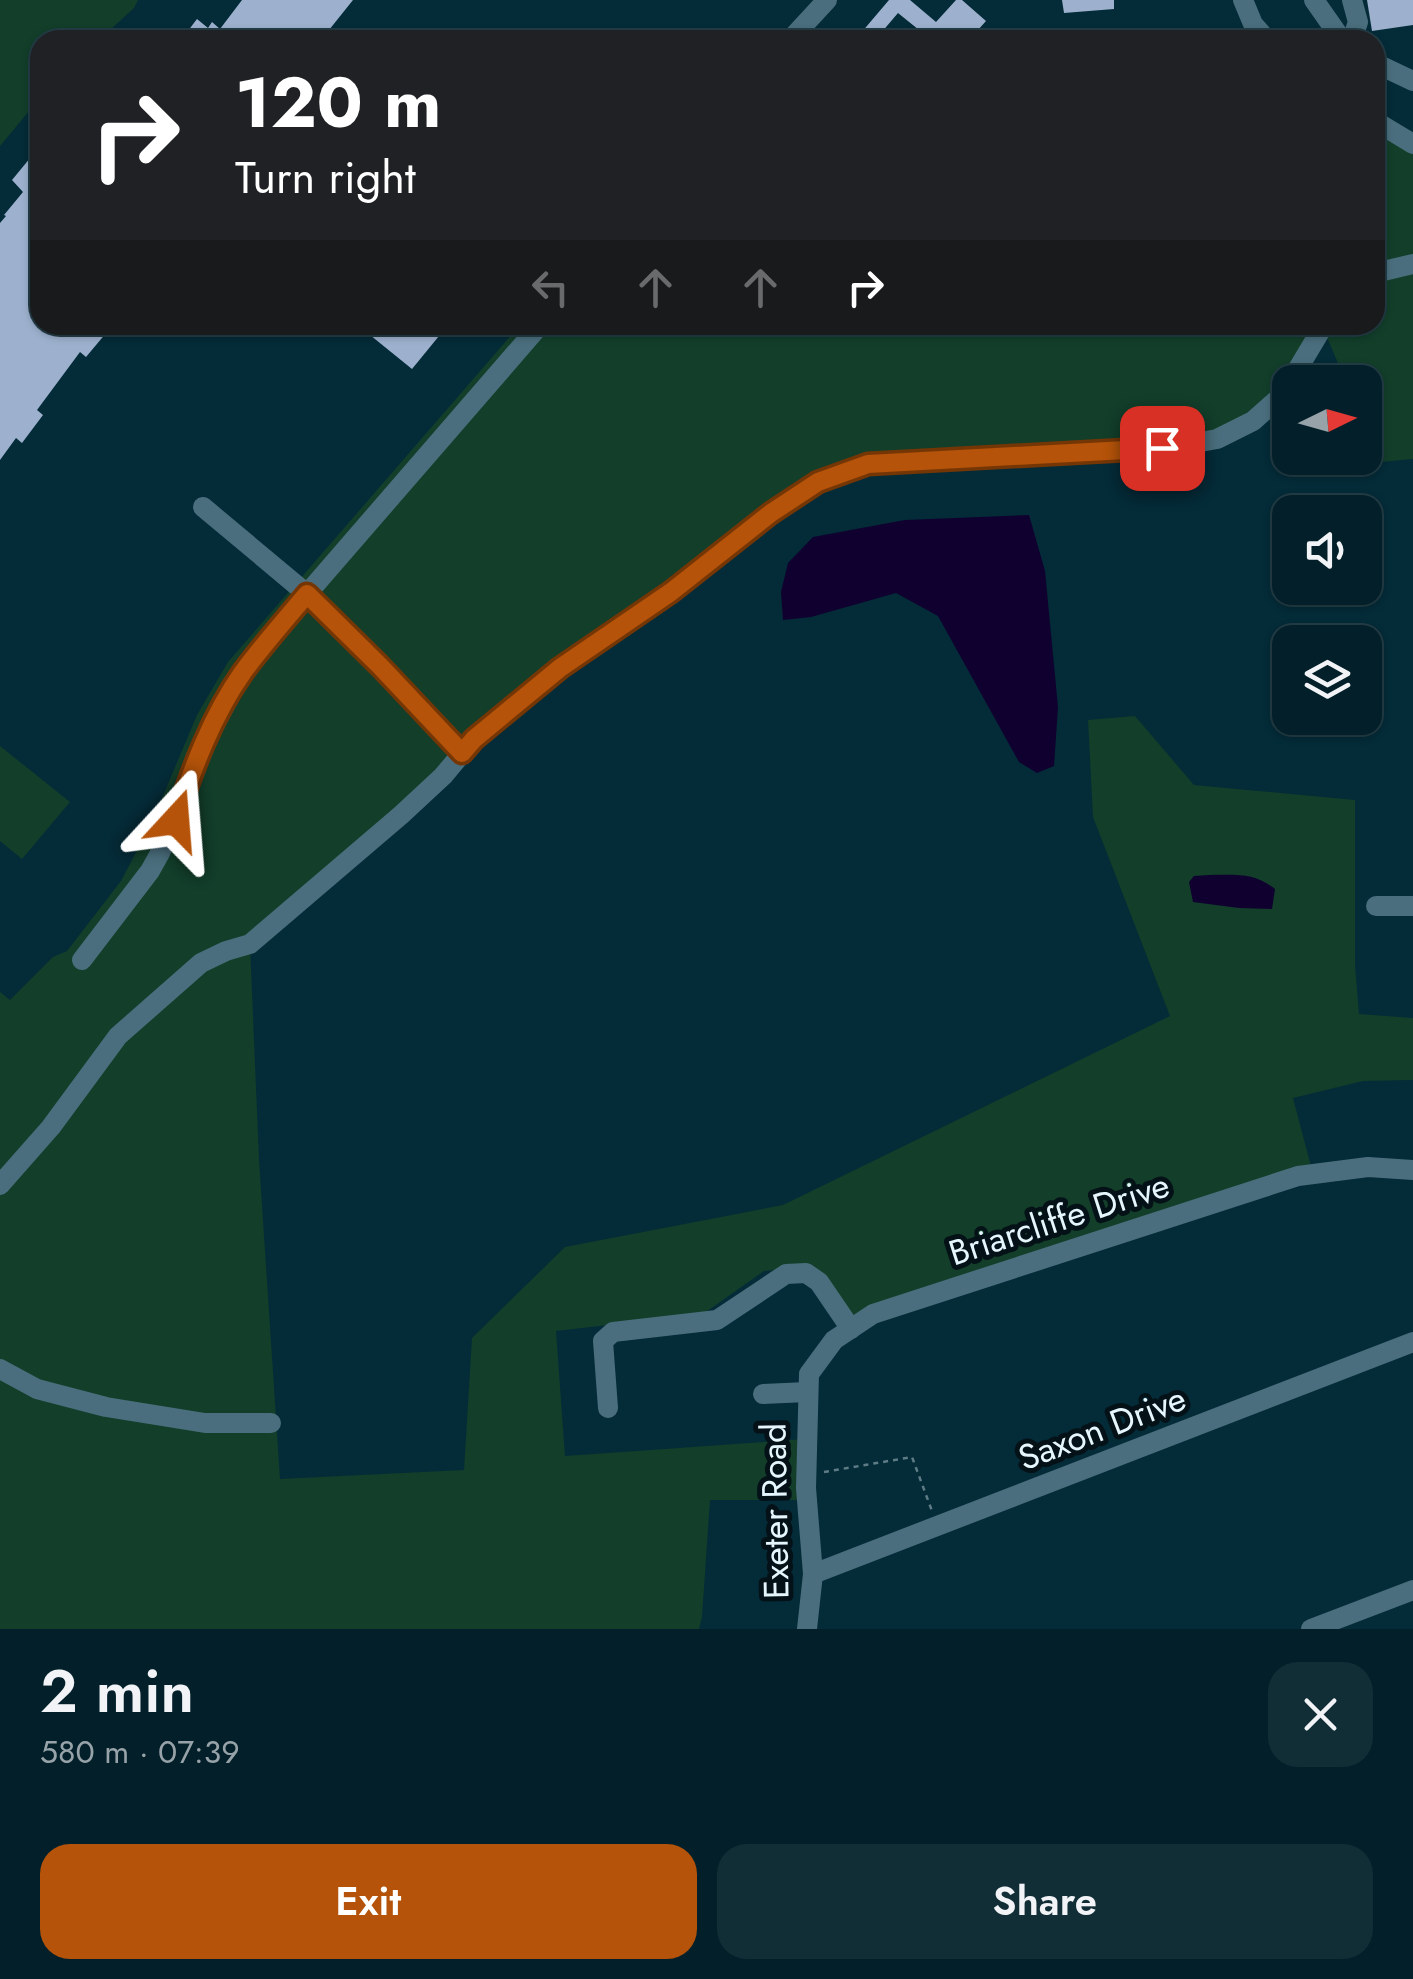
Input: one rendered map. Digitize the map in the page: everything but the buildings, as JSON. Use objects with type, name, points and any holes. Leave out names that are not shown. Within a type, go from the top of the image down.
[{"type":"street","points":[[799,30],[826,0]]},
{"type":"street","points":[[1243,0],[1259,30]]},
{"type":"street","points":[[1314,0],[1335,30]]},
{"type":"street","points":[[1352,0],[1358,22],[1355,30]]},
{"type":"street","points":[[1385,66],[1410,76]]},
{"type":"street","points":[[1385,127],[1413,144]]},
{"type":"street","points":[[1385,270],[1413,264]]},
{"type":"street","points":[[82,960],[156,862],[176,820],[198,756],[241,675],[531,335]]},
{"type":"street","points":[[1301,365],[1318,335]]},
{"type":"street","points":[[0,1185],[51,1126],[118,1036],[200,963],[250,944],[401,816],[444,776],[474,739],[560,668],[671,592],[771,513],[818,482],[868,464],[1162,448],[1217,439],[1253,421],[1272,404]]},
{"type":"street","points":[[203,506],[307,594],[462,753]]},
{"type":"street","points":[[1376,906],[1413,906]]},
{"type":"street","name":"Briarcliffe Drive","points":[[807,1392],[809,1374],[834,1340],[873,1314],[1298,1176],[1368,1167],[1413,1170]]},
{"type":"street","points":[[608,1408],[603,1341],[612,1332],[717,1320],[786,1274],[806,1273],[819,1282],[852,1328]]},
{"type":"street","name":"Saxon Drive","points":[[814,1574],[1413,1342]]},
{"type":"street","points":[[0,1369],[37,1389],[106,1407],[205,1423],[272,1423]]},
{"type":"street","points":[[764,1394],[807,1392]]},
{"type":"street","name":"Exeter Road","points":[[807,1392],[806,1488],[814,1574],[807,1629]]},
{"type":"street","points":[[1311,1629],[1413,1590]]},
{"type":"path","points":[[823,1472],[912,1457],[934,1515]]},
{"type":"green space","points":[[0,0],[138,0],[110,30],[30,30],[30,110],[0,146]]},
{"type":"green space","points":[[1385,127],[1413,144],[1413,459],[1382,462],[1382,365],[1339,365],[1326,335],[1385,335]]},
{"type":"green space","points":[[511,335],[1319,335],[1302,365],[1272,365],[1272,392],[1217,439],[907,461],[818,482],[560,667],[250,944],[259,1159],[280,1479],[464,1470],[472,1338],[565,1247],[783,1205],[1170,1016],[1093,817],[1088,720],[1135,716],[1194,785],[1355,800],[1355,965],[1359,1014],[1413,1018],[1413,1080],[1363,1081],[1293,1098],[1313,1174],[851,1329],[812,1267],[764,1271],[703,1314],[556,1331],[565,1456],[806,1439],[807,1500],[710,1500],[699,1629],[0,1629],[0,992],[10,1000],[53,957],[67,951],[121,881],[152,822],[197,715],[228,662]]},
{"type":"green space","points":[[0,746],[70,802],[22,859],[0,841]]},
{"type":"shaded area","points":[[1029,515],[1045,571],[1058,707],[1054,766],[1037,773],[1019,762],[938,616],[896,593],[811,617],[783,620],[781,592],[788,563],[813,537],[905,520]]},
{"type":"shaded area","points":[[1194,876],[1244,876],[1267,884],[1275,889],[1272,909],[1193,902],[1189,882]]},
{"type":"route","points":[[176,820],[198,756],[229,694],[307,594],[462,753],[560,668],[671,592],[771,513],[818,482],[868,464],[1162,448]]}]
